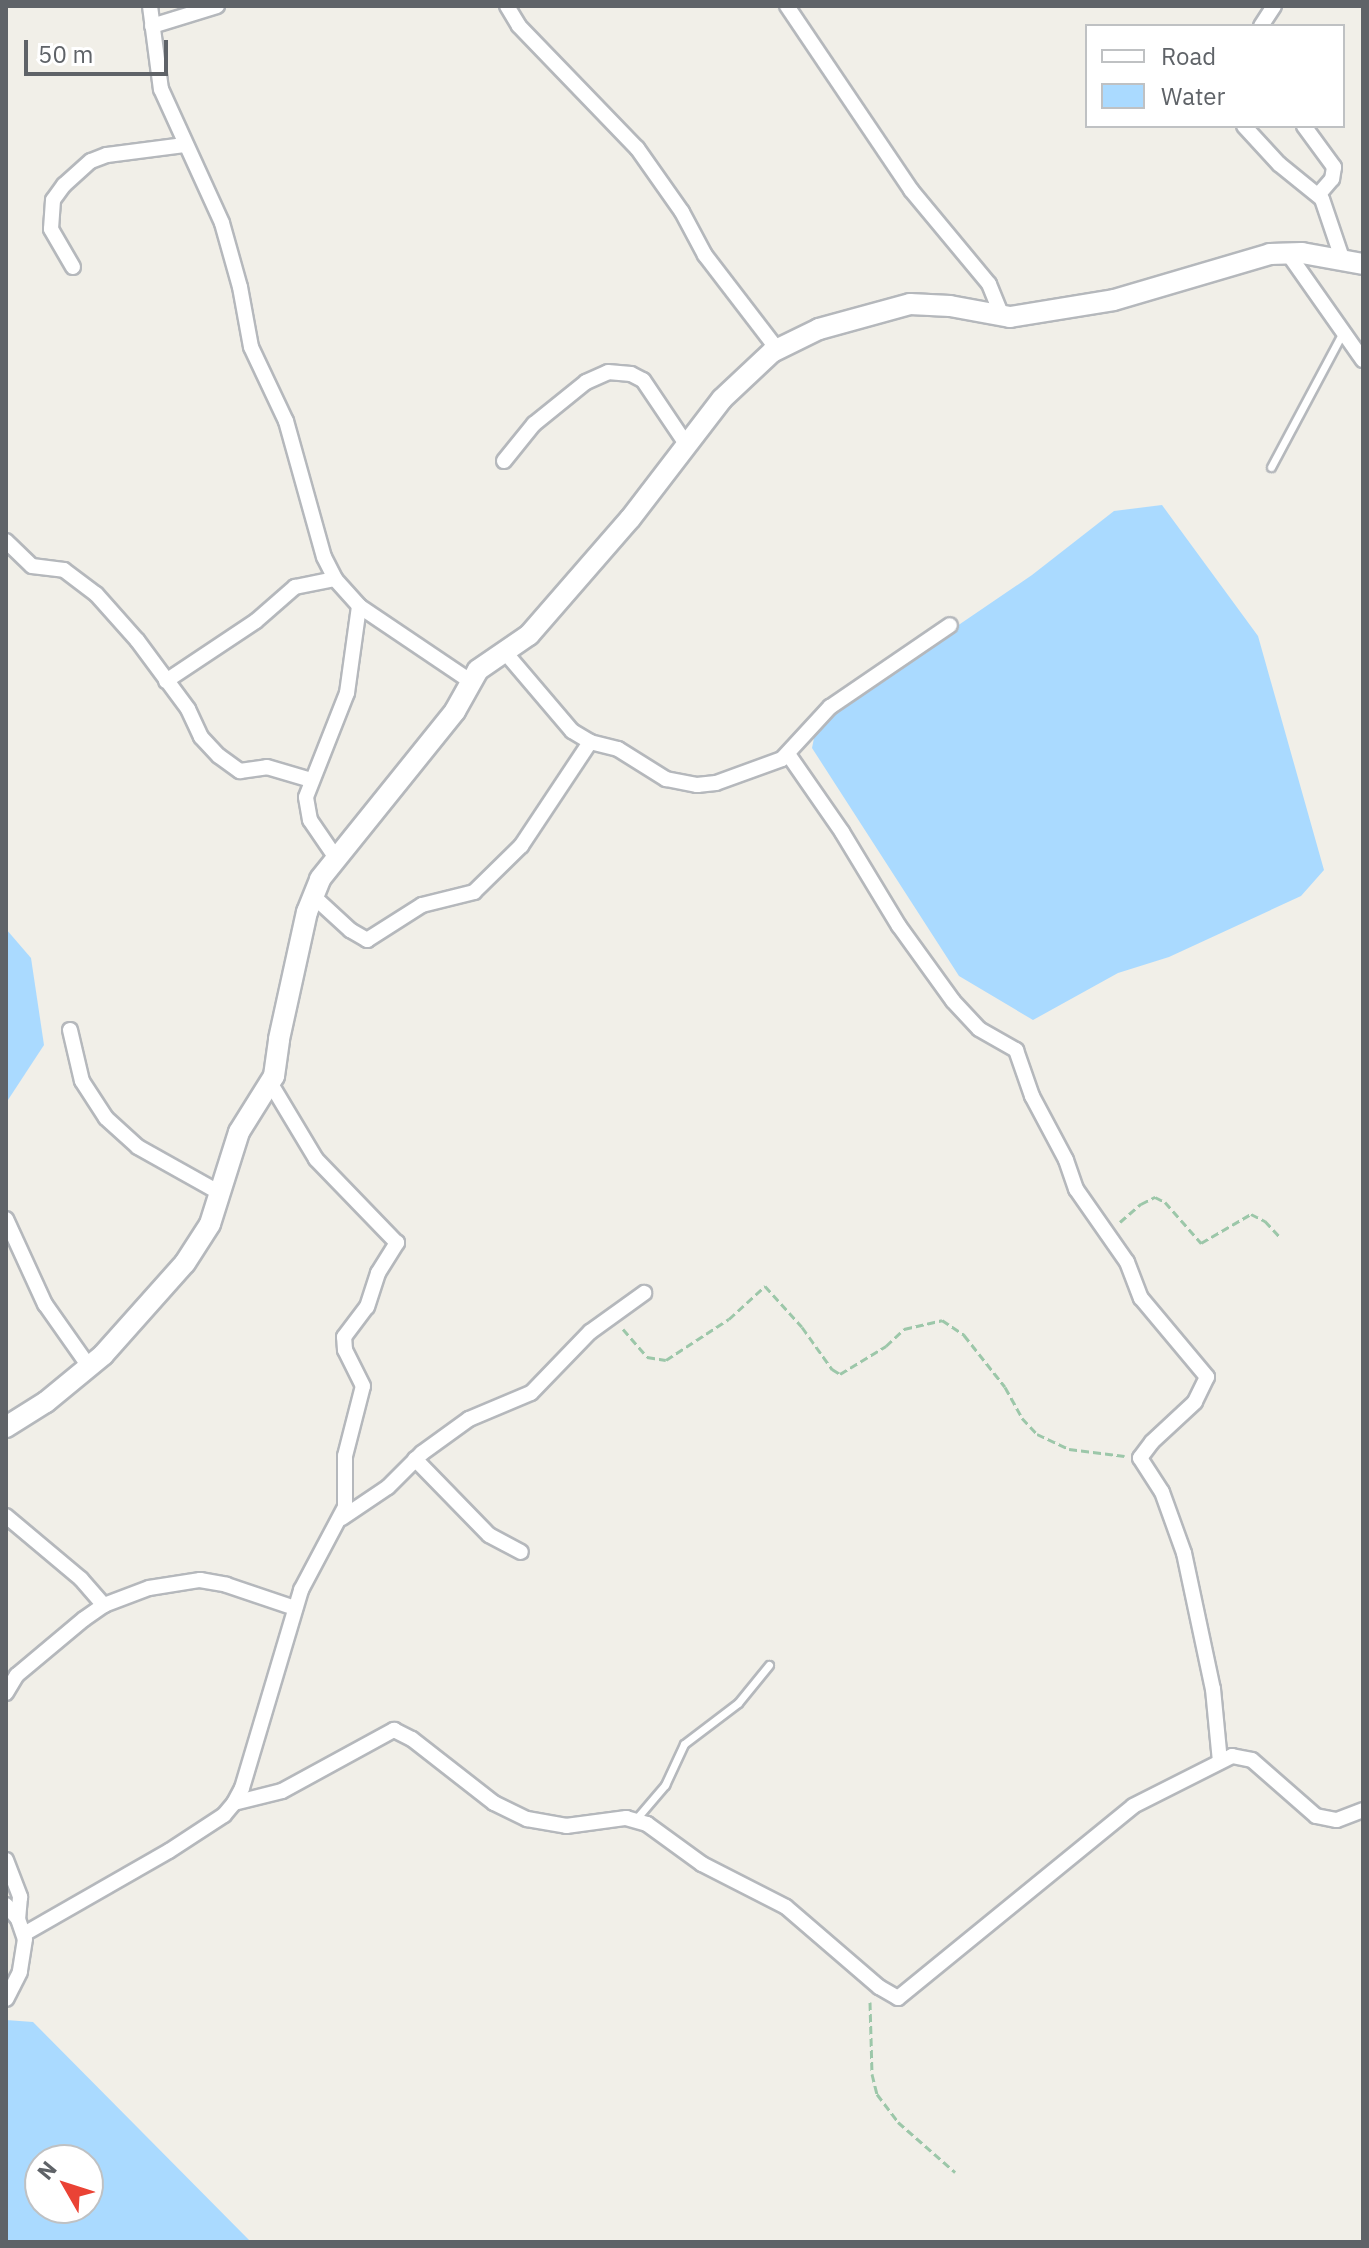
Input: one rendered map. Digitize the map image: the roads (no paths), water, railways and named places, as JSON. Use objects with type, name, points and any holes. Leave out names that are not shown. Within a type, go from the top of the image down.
[{"type":"street","points":[[150,6],[161,89],[222,223],[240,287],[251,347],[286,421],[310,518],[335,579],[359,606],[470,681]]},
{"type":"street","points":[[152,26],[217,6]]},
{"type":"street","points":[[507,6],[524,32],[637,148],[682,212],[705,255],[777,349]]},
{"type":"street","points":[[787,6],[911,190],[989,284],[1002,317]]},
{"type":"street","points":[[1262,24],[1274,6]]},
{"type":"street","points":[[1246,128],[1279,164],[1318,195],[1353,263]]},
{"type":"street","points":[[1305,128],[1334,167],[1332,179],[1318,195]]},
{"type":"street","points":[[73,267],[51,229],[53,200],[64,185],[91,161],[107,155],[184,145]]},
{"type":"street","points":[[1287,252],[1363,360]]},
{"type":"street","points":[[6,1427],[90,1368],[185,1263],[212,1220],[243,1123],[271,1084],[312,895],[336,858],[449,719],[470,681],[486,662],[529,635],[604,550],[722,399],[777,349],[819,329],[910,304],[950,306],[1002,317],[1114,300],[1255,257],[1287,252],[1353,263]]},
{"type":"street","points":[[504,461],[534,424],[586,382],[608,372],[631,374],[643,380],[686,444]]},
{"type":"street","points":[[6,541],[32,566],[64,570],[82,581],[137,640],[188,709],[207,746],[235,768],[247,771],[267,767],[311,780]]},
{"type":"street","points":[[166,681],[256,621],[295,587],[335,579]]},
{"type":"street","points":[[336,858],[317,832],[306,809],[311,780],[347,693],[359,606]]},
{"type":"street","points":[[504,651],[572,731],[590,742],[618,749],[666,779],[697,785],[752,771],[788,754],[830,707],[950,625]]},
{"type":"street","points":[[312,895],[350,930],[367,940],[422,905],[474,892],[521,846],[590,742]]},
{"type":"street","points":[[788,754],[842,832],[899,926],[953,1001],[979,1029],[1016,1050],[1032,1096],[1066,1160],[1076,1189],[1131,1269],[1141,1298],[1207,1377],[1195,1402],[1152,1442],[1140,1458],[1166,1502],[1184,1553],[1213,1689],[1220,1762]]},
{"type":"street","points":[[70,1030],[82,1081],[106,1118],[138,1147],[220,1193]]},
{"type":"street","points":[[24,1934],[169,1851],[224,1815],[234,1803],[249,1768],[295,1608],[342,1518],[345,1507],[345,1456],[363,1386],[345,1350],[344,1337],[367,1307],[378,1273],[397,1243],[316,1159],[271,1084]]},
{"type":"street","points":[[6,1219],[45,1304],[90,1368]]},
{"type":"street","points":[[342,1518],[388,1487],[415,1459],[469,1419],[531,1393],[579,1342],[644,1293]]},
{"type":"street","points":[[415,1459],[489,1535],[521,1552]]},
{"type":"street","points":[[6,1516],[70,1570],[104,1605]]},
{"type":"street","points":[[6,1693],[17,1675],[104,1605],[149,1588],[200,1580],[227,1585],[295,1608]]},
{"type":"street","points":[[234,1803],[282,1791],[373,1738],[394,1730],[412,1739],[485,1797],[527,1819],[585,1826],[636,1819],[657,1830],[702,1864],[786,1907],[893,1997],[905,1996],[1015,1900],[1133,1806],[1232,1756],[1252,1760],[1305,1809],[1323,1818],[1337,1820],[1363,1810]]},
{"type":"street","points":[[6,1860],[20,1897],[18,1919]]},
{"type":"street","points":[[6,1905],[18,1919],[24,1934],[20,1972],[6,1999]]},
{"type":"lane","points":[[1271,467],[1343,332]]},
{"type":"lane","points":[[636,1819],[665,1785],[684,1744],[738,1703],[769,1665]]},
{"type":"water","points":[[1162,505],[1258,636],[1324,870],[1301,896],[1169,957],[1118,973],[1033,1020],[959,976],[812,748],[816,728],[847,701],[1032,575],[1114,511]]},
{"type":"water","points":[[6,929],[31,958],[44,1045],[6,1103]]},
{"type":"water","points":[[6,2020],[33,2022],[251,2242],[6,2242]]}]
